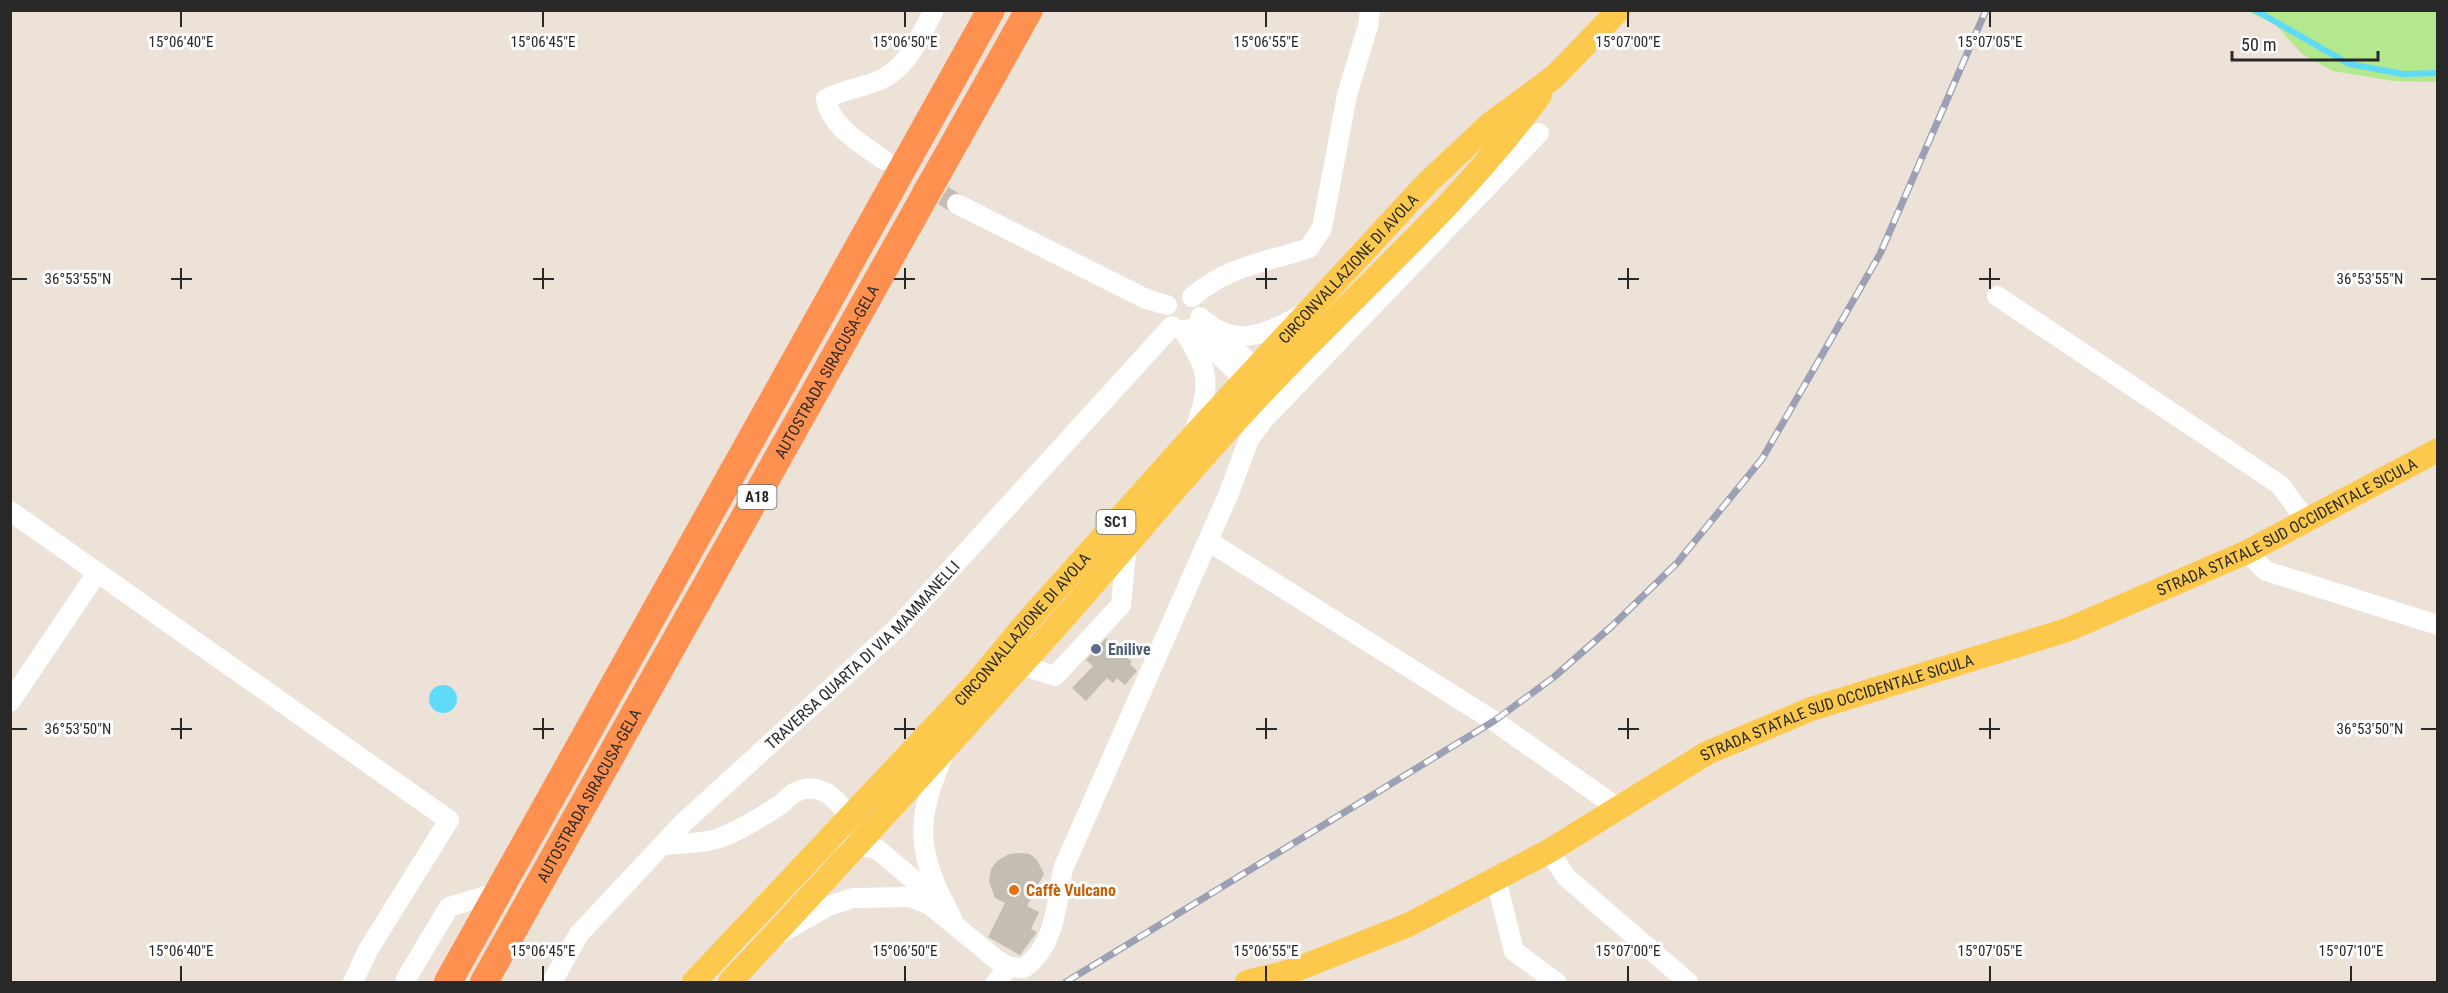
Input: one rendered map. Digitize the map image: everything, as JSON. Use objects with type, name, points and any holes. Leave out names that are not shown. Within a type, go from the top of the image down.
[{"type":"highway","name":"AUTOSTRADA SIRACUSA-GELA","points":[[448,982],[991,10]]},
{"type":"highway","name":"AUTOSTRADA SIRACUSA-GELA","points":[[484,982],[1029,10]]},
{"type":"main road","name":"CIRCONVALLAZIONE DI AVOLA","points":[[730,982],[946,749],[1127,542],[1258,382],[1302,315],[1427,183],[1490,124],[1554,76],[1619,10]]},
{"type":"main road","name":"CIRCONVALLAZIONE DI AVOLA","points":[[694,982],[977,682],[1025,624],[1194,435],[1258,382],[1455,198],[1509,138],[1554,76]]},
{"type":"main road","name":"STRADA STATALE SUD OCCIDENTALE SICULA","points":[[1246,982],[1295,970],[1408,925],[1549,851],[1707,753],[1811,709],[2067,630],[2247,552],[2438,450]]},
{"type":"street","points":[[884,160],[838,125],[828,111],[826,99],[837,92],[879,81],[895,72],[909,56],[934,10]]},
{"type":"street","points":[[1302,315],[1272,330],[1256,335],[1240,336],[1186,325],[1166,316],[1167,305],[1178,296],[1192,297],[1213,280],[1244,266],[1309,248],[1322,228],[1347,95],[1368,26],[1370,10]]},
{"type":"street","points":[[663,845],[701,842],[726,836],[781,804],[795,793],[812,788],[827,793],[839,801],[852,817],[868,861],[943,912],[998,960],[1009,967],[1024,968],[1039,957],[1051,932],[1063,869],[1208,540],[1249,439],[1265,418],[1539,133]]},
{"type":"street","points":[[957,204],[1146,299],[1167,305]]},
{"type":"street","points":[[1997,296],[2280,485],[2306,520]]},
{"type":"street","points":[[1186,325],[1199,306],[1192,297]]},
{"type":"street","points":[[1186,325],[1258,382]]},
{"type":"street","points":[[1186,325],[1206,374],[1206,397],[1194,435]]},
{"type":"street","name":"TRAVERSA QUARTA DI VIA MAMMANELLI","points":[[552,982],[579,934],[663,845],[897,628],[1160,336],[1186,325]]},
{"type":"street","points":[[1216,332],[1258,382]]},
{"type":"street","points":[[10,512],[449,820],[368,950],[353,982]]},
{"type":"street","points":[[1208,540],[1494,721],[1618,808]]},
{"type":"street","points":[[1021,665],[1056,676],[1121,605],[1127,542]]},
{"type":"street","points":[[2247,552],[2266,571],[2438,626]]},
{"type":"street","points":[[10,702],[97,573]]},
{"type":"street","points":[[943,912],[927,861],[922,822],[929,789],[946,749]]},
{"type":"street","points":[[828,842],[860,844]]},
{"type":"street","points":[[1549,851],[1566,877],[1688,982]]},
{"type":"street","points":[[1496,879],[1514,951],[1556,982]]},
{"type":"street","points":[[407,982],[406,978],[449,907],[499,892]]},
{"type":"street","points":[[769,941],[826,907],[853,898],[910,897],[943,912]]},
{"type":"street","points":[[996,982],[1009,967]]},
{"type":"green space","points":[[2247,11],[2437,11],[2437,82],[2393,81],[2333,71],[2302,54],[2276,25]]},
{"type":"water","points":[[443,685],[453,689],[457,699],[453,709],[443,713],[433,709],[429,699],[433,689]]},
{"type":"building","points":[[1106,638],[1132,662],[1130,664],[1137,671],[1125,685],[1117,678],[1113,683],[1107,678],[1086,701],[1072,688],[1093,666],[1086,660]]},
{"type":"building","points":[[1009,854],[1030,854],[1037,860],[1044,874],[1027,906],[1039,912],[1031,929],[1037,932],[1020,955],[988,937],[1005,903],[995,898],[989,881],[991,869],[997,861]]},
{"type":"waterway","points":[[2255,10],[2349,64],[2403,74],[2438,73]]},
{"type":"tunnel","points":[[892,164],[957,204]]},
{"type":"railway","points":[[1066,982],[1494,721],[1554,677],[1612,626],[1677,563],[1762,459],[1880,254],[1986,10]]},
{"type":"place","name":"Enilive","points":[[1096,649]]},
{"type":"place","name":"Caffè Vulcano","points":[[1014,890]]}]
